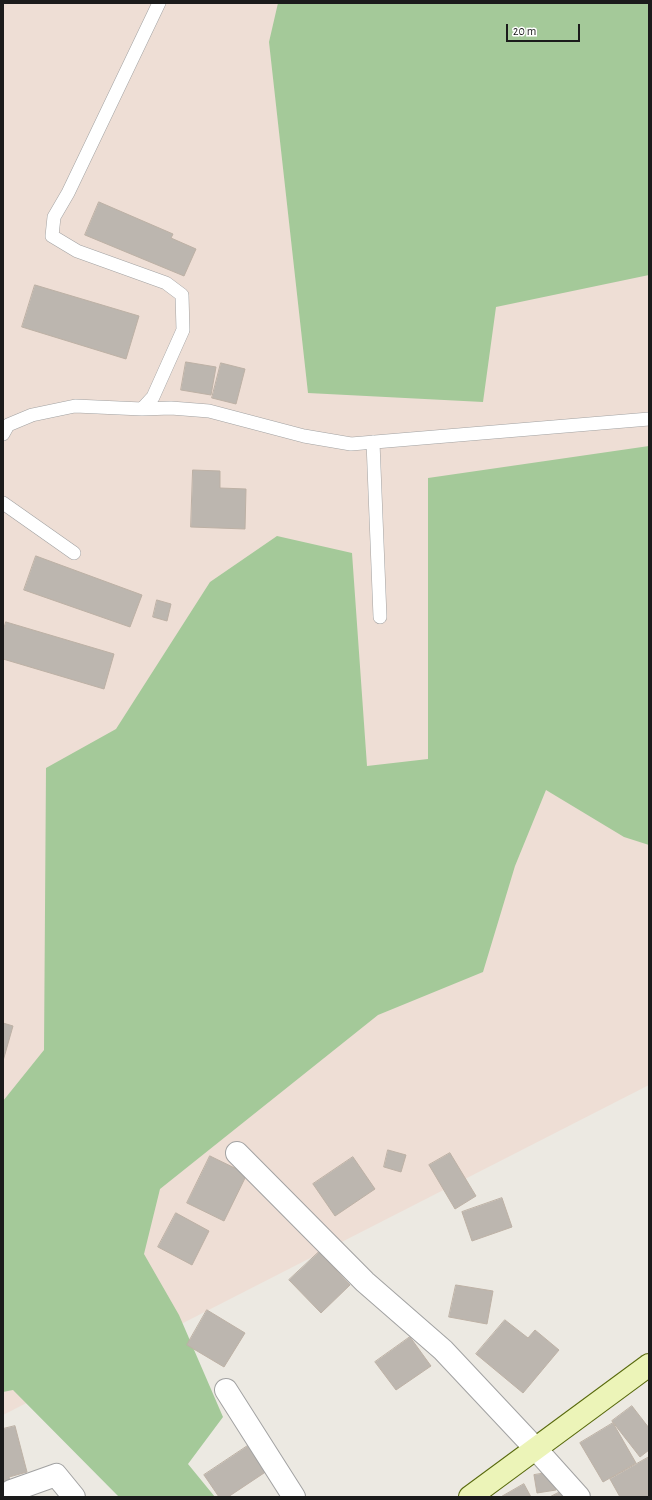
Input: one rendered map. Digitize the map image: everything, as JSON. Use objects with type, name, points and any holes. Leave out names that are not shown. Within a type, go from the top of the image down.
[{"type":"street","points":[[237,1153],[365,1282],[443,1350],[579,1497]]},
{"type":"street","points":[[470,1497],[649,1365]]},
{"type":"street","points":[[226,1390],[294,1497]]},
{"type":"street","points":[[10,1490],[56,1475],[74,1497]]},
{"type":"lane","points":[[142,409],[152,396],[183,330],[182,295],[166,283],[77,252],[52,236],[54,217],[68,193],[159,3]]},
{"type":"lane","points":[[3,434],[8,425],[32,414],[75,406],[142,409],[171,408],[209,411],[330,441],[351,444],[649,419]]},
{"type":"lane","points":[[373,442],[380,617]]},
{"type":"lane","points":[[3,503],[74,553]]},
{"type":"shaded area","points":[[3,3],[649,3],[649,1085],[3,1415]]},
{"type":"green space","points":[[278,3],[649,3],[649,275],[496,307],[483,402],[308,393],[269,42]]},
{"type":"green space","points":[[649,446],[649,845],[624,837],[546,790],[515,866],[483,972],[378,1015],[160,1189],[144,1254],[179,1315],[223,1417],[188,1464],[215,1497],[119,1497],[13,1390],[3,1392],[3,1101],[44,1050],[46,768],[116,729],[210,582],[277,536],[352,553],[367,766],[428,759],[428,478]]},
{"type":"building","points":[[99,202],[173,234],[171,238],[196,249],[184,276],[85,235]]},
{"type":"building","points":[[35,285],[139,316],[126,359],[22,327]]},
{"type":"building","points":[[186,362],[216,367],[211,395],[181,390]]},
{"type":"building","points":[[221,363],[245,369],[236,404],[212,398]]},
{"type":"building","points":[[193,470],[220,471],[220,488],[246,489],[245,529],[191,527]]},
{"type":"building","points":[[36,556],[142,595],[130,627],[24,590]]},
{"type":"building","points":[[157,600],[171,604],[167,621],[153,617]]},
{"type":"building","points":[[6,622],[114,654],[104,689],[3,659],[3,632]]},
{"type":"building","points":[[3,1023],[13,1026],[3,1061]]},
{"type":"building","points":[[388,1150],[406,1155],[401,1172],[384,1167]]},
{"type":"building","points":[[450,1153],[476,1196],[455,1209],[429,1165]]},
{"type":"building","points":[[210,1156],[247,1174],[224,1221],[187,1203]]},
{"type":"building","points":[[353,1157],[375,1189],[335,1216],[313,1184]]},
{"type":"building","points":[[502,1198],[512,1227],[472,1241],[462,1212]]},
{"type":"building","points":[[176,1213],[209,1231],[192,1265],[158,1247]]},
{"type":"building","points":[[319,1252],[350,1285],[321,1313],[289,1280]]},
{"type":"building","points":[[456,1285],[493,1291],[487,1324],[449,1317]]},
{"type":"building","points":[[207,1310],[245,1333],[224,1367],[187,1345]]},
{"type":"building","points":[[505,1320],[528,1338],[535,1330],[559,1350],[523,1393],[476,1354]]},
{"type":"building","points":[[410,1337],[431,1366],[396,1390],[375,1362]]},
{"type":"building","points":[[632,1406],[649,1428],[649,1450],[640,1457],[612,1421]]},
{"type":"building","points":[[613,1423],[636,1463],[603,1482],[580,1443]]},
{"type":"building","points":[[15,1426],[27,1472],[9,1477],[11,1486],[3,1488],[3,1429]]},
{"type":"building","points":[[255,1441],[273,1467],[228,1497],[219,1497],[204,1475]]},
{"type":"building","points":[[649,1457],[649,1496],[620,1497],[610,1479]]},
{"type":"building","points":[[553,1472],[556,1490],[537,1493],[534,1475]]},
{"type":"building","points":[[524,1484],[531,1497],[501,1497]]},
{"type":"building","points":[[560,1492],[563,1497],[550,1497]]}]
